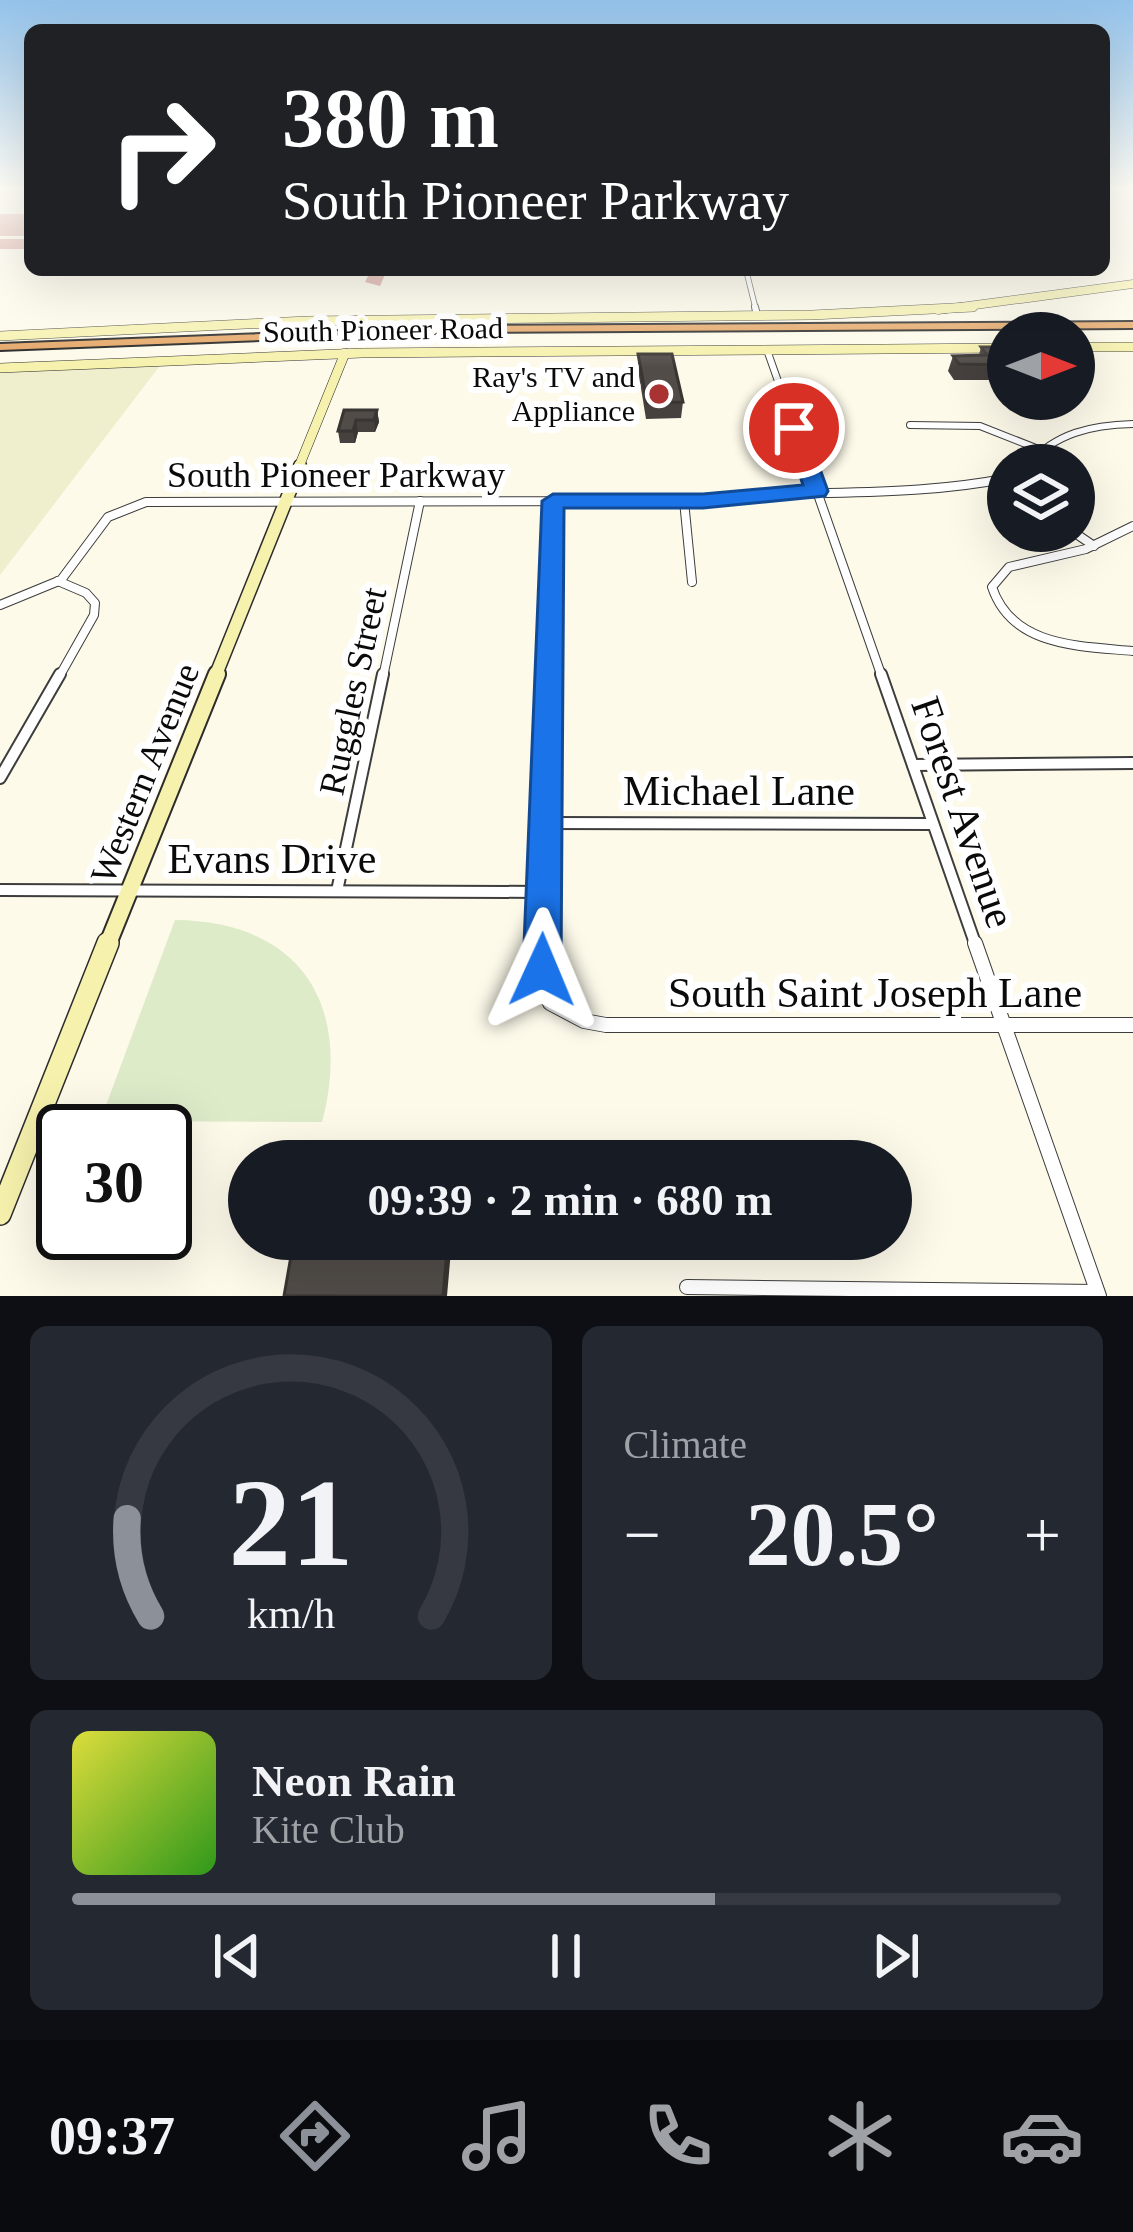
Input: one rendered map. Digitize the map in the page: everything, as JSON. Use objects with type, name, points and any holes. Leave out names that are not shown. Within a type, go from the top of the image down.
[{"type":"highway","points":[[0,347],[469,328],[1133,326]]},
{"type":"highway","points":[[1095,337],[1133,336]]},
{"type":"highway","points":[[0,358],[332,342],[987,337]]},
{"type":"main road","points":[[0,336],[289,320],[945,310],[1133,284]]},
{"type":"main road","points":[[1095,347],[1133,347]]},
{"type":"main road","name":"South Pioneer Road","points":[[0,368],[345,353],[987,348]]},
{"type":"main road","name":"Western Avenue","points":[[0,1214],[345,353]]},
{"type":"street","points":[[748,276],[758,316]]},
{"type":"street","name":"Forest Avenue","points":[[767,350],[1098,1294]]},
{"type":"street","points":[[1051,444],[1074,431],[1133,424]]},
{"type":"street","points":[[910,425],[980,426],[1026,444]]},
{"type":"street","name":"South Pioneer Parkway","points":[[58,581],[103,522],[132,505],[684,501],[817,491],[948,490],[987,483]]},
{"type":"street","name":"Ruggles Street","points":[[337,891],[420,501]]},
{"type":"street","points":[[543,892],[553,501]]},
{"type":"street","points":[[684,501],[692,582]]},
{"type":"street","points":[[1095,545],[1133,526]]},
{"type":"street","points":[[1070,552],[1007,568],[994,580],[993,595],[1010,620],[1042,638],[1133,651]]},
{"type":"street","points":[[0,605],[58,581],[92,598],[94,615],[0,778]]},
{"type":"street","points":[[913,765],[1133,763]]},
{"type":"street","name":"Michael Lane","points":[[545,823],[933,824]]},
{"type":"street","name":"Evans Drive","points":[[0,890],[543,892]]},
{"type":"street","name":"South Saint Joseph Lane","points":[[543,892],[542,970],[550,1003],[584,1021],[606,1025],[1133,1024]]},
{"type":"street","points":[[687,1287],[1098,1294]]},
{"type":"green space","points":[[162,363],[87,461],[0,575],[0,372]]},
{"type":"green space","points":[[175,920],[218,924],[255,936],[285,954],[307,978],[322,1007],[330,1041],[330,1080],[322,1122],[192,1121],[192,1104],[106,1104]]},
{"type":"building","points":[[638,354],[672,354],[683,402],[647,403]]},
{"type":"building","points":[[987,355],[987,365],[959,364],[953,356]]},
{"type":"building","points":[[344,410],[377,410],[374,420],[356,420],[353,431],[338,431]]},
{"type":"building","points":[[290,1260],[446,1260],[443,1296],[284,1296]]},
{"type":"taxiway","points":[[374,282],[376,276]]},
{"type":"place","name":"Ray's TV and Appliance","points":[[659,394]]},
{"type":"route","points":[[542,970],[553,501],[703,501],[763,492],[817,491],[794,428]]}]
